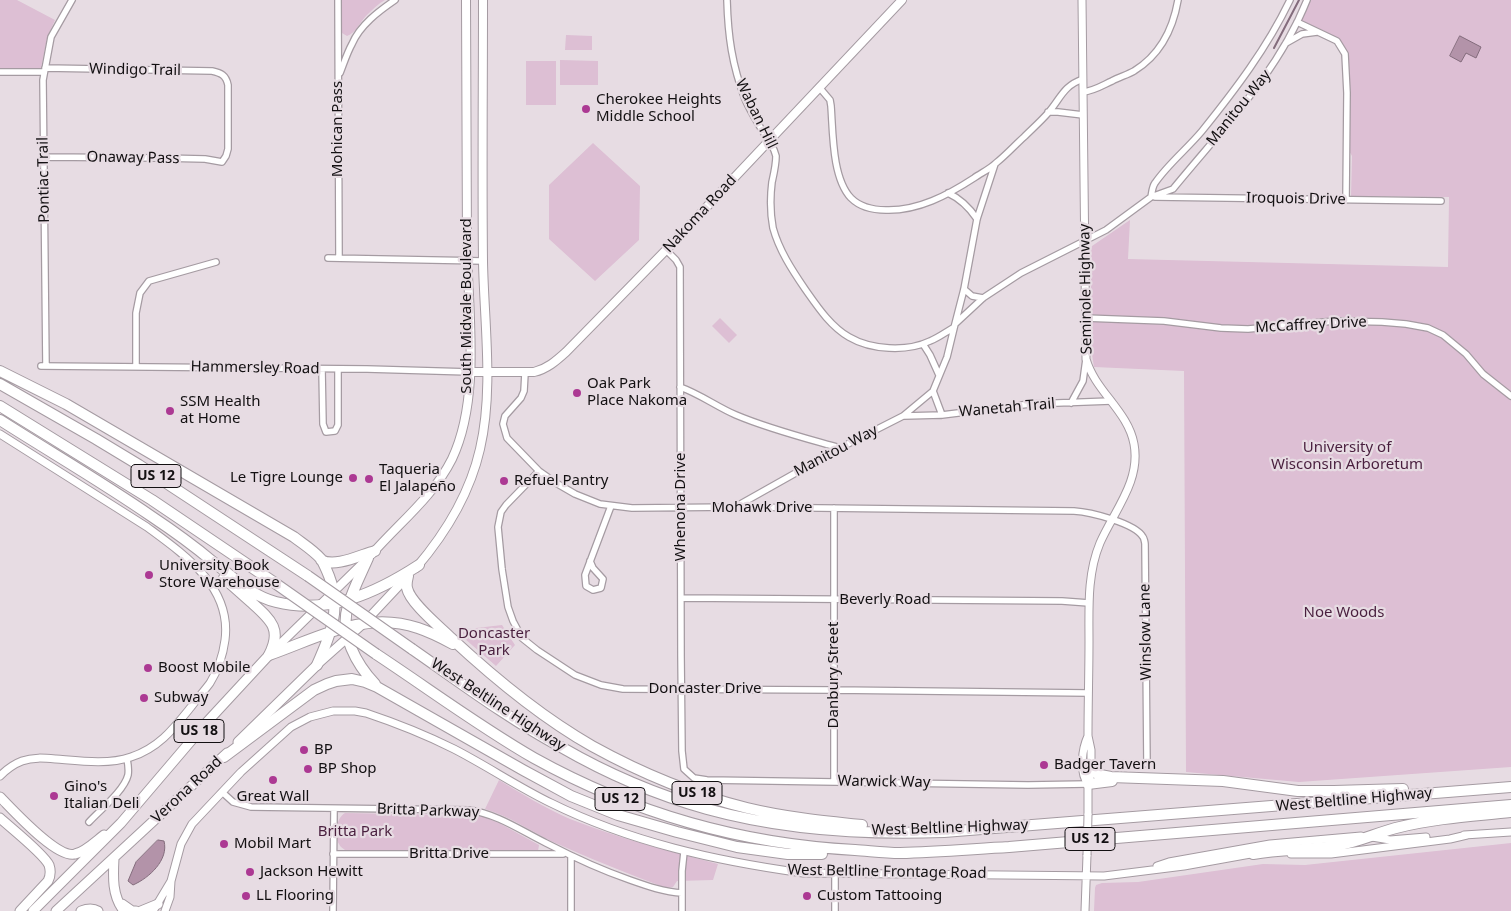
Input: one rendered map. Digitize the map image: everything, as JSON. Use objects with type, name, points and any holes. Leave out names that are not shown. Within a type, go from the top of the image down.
[{"type":"highway","points":[[0,370],[66,404],[286,532],[308,547],[321,560],[328,572],[334,591],[335,602],[332,630],[317,665]]},
{"type":"highway","name":"West Beltline Highway","points":[[0,384],[146,470],[308,576],[503,712],[561,748],[636,783],[684,802],[731,814],[806,827],[857,832],[928,832],[1511,787]]},
{"type":"highway","name":"West Beltline Highway","points":[[0,406],[130,486],[516,747],[580,781],[630,803],[685,822],[758,839],[822,849],[898,853],[1009,847],[1511,805]]},
{"type":"highway","points":[[0,420],[152,516],[253,593],[263,598],[286,604],[319,605],[350,599],[379,589],[419,564]]},
{"type":"highway","points":[[195,549],[267,616],[273,625],[275,634],[273,648],[269,655]]},
{"type":"highway","points":[[321,560],[337,563],[371,555]]},
{"type":"highway","points":[[371,555],[350,599],[346,612],[346,626],[348,638],[357,661],[365,674],[378,687]]},
{"type":"highway","points":[[408,576],[407,588],[410,596],[462,648]]},
{"type":"highway","name":"US 18","points":[[269,655],[346,626],[379,622],[404,624],[426,631],[462,648],[524,700],[579,738],[642,770],[690,790],[774,814],[928,832]]},
{"type":"highway","name":"Verona Road","points":[[33,911],[121,823],[207,722],[269,655]]},
{"type":"highway","name":"Verona Road","points":[[56,911],[224,756],[317,665]]},
{"type":"highway","name":"US 18","points":[[224,756],[314,690],[336,681],[352,679],[378,687],[571,796],[618,815],[702,839],[762,851],[788,854],[898,853]]},
{"type":"highway","points":[[1091,771],[1104,776],[1224,781],[1317,792],[1511,787]]},
{"type":"highway","points":[[1088,784],[1150,779]]},
{"type":"highway","points":[[0,797],[32,829],[62,853],[70,855],[77,854],[121,823]]},
{"type":"highway","points":[[1253,854],[1278,850],[1332,847],[1401,827],[1511,812]]},
{"type":"highway","points":[[2,820],[43,857],[50,871],[48,881],[20,911]]},
{"type":"highway","points":[[114,858],[113,878],[118,900],[124,911]]},
{"type":"highway","points":[[118,900],[136,911]]},
{"type":"highway","points":[[80,911],[86,909],[98,911]]},
{"type":"highway","points":[[141,911],[156,909]]},
{"type":"main road","name":"South Midvale Boulevard","points":[[289,635],[421,504],[443,474],[458,443],[463,425],[470,372],[466,0]]},
{"type":"main road","name":"South Midvale Boulevard","points":[[338,648],[419,564],[443,531],[458,507],[472,476],[480,448],[486,410],[483,261],[483,0]]},
{"type":"main road","name":"Nakoma Road","points":[[470,372],[525,372],[542,370],[566,352],[666,250],[902,0]]},
{"type":"main road","name":"Verona Road","points":[[269,655],[289,635]]},
{"type":"main road","name":"Verona Road","points":[[317,665],[338,648]]},
{"type":"street","name":"Pontiac Trail","points":[[43,366],[44,70],[51,37],[72,0]]},
{"type":"street","name":"Mohican Pass","points":[[338,0],[339,258]]},
{"type":"street","points":[[338,77],[352,42],[372,18],[396,0]]},
{"type":"street","name":"Waban Hill","points":[[727,0],[728,32],[736,72],[746,100],[774,150],[776,161],[770,205],[774,228],[789,264],[816,304],[840,330],[856,340],[871,345],[903,347],[923,344],[954,326]]},
{"type":"street","name":"Seminole Highway","points":[[1082,0],[1086,359],[1094,378],[1126,422],[1132,434],[1135,458],[1130,485],[1095,555],[1089,586],[1088,736],[1091,750],[1091,771],[1088,784],[1085,911]]},
{"type":"street","points":[[1083,92],[1092,91],[1134,71],[1150,58],[1161,45],[1171,28],[1178,0]]},
{"type":"street","name":"Manitou Way","points":[[1151,197],[1154,184],[1200,133],[1234,91],[1261,53],[1278,26],[1290,0]]},
{"type":"street","name":"Manitou Way","points":[[954,326],[983,298],[1021,273],[1106,230],[1151,197],[1173,189],[1265,77],[1308,0]]},
{"type":"street","points":[[1297,22],[1337,41],[1345,54],[1346,200]]},
{"type":"street","points":[[1285,44],[1302,34],[1320,32]]},
{"type":"street","name":"Windigo Trail","points":[[0,72],[44,70],[212,71],[224,76],[227,79],[228,85],[228,149],[222,162]]},
{"type":"street","points":[[819,87],[830,100],[839,174],[843,186],[850,197],[856,202],[871,208],[899,210],[916,207],[948,193],[995,164],[1048,112],[1073,82],[1083,79]]},
{"type":"street","points":[[1048,112],[1083,115]]},
{"type":"street","name":"Onaway Pass","points":[[44,156],[205,159],[222,162]]},
{"type":"street","points":[[942,415],[933,391],[947,357],[964,289],[977,219],[995,164]]},
{"type":"street","points":[[948,193],[958,198],[977,219]]},
{"type":"street","name":"Iroquois Drive","points":[[1151,197],[1441,202]]},
{"type":"street","name":"Whenona Drive","points":[[666,250],[680,267],[681,689],[684,769]]},
{"type":"street","points":[[328,258],[483,261]]},
{"type":"street","points":[[136,367],[136,313],[140,293],[149,281],[216,262]]},
{"type":"street","points":[[964,289],[972,296],[983,298]]},
{"type":"street","name":"McCaffrey Drive","points":[[1085,318],[1164,322],[1239,329],[1336,322],[1382,322],[1428,328],[1443,335],[1466,354],[1484,374],[1511,396]]},
{"type":"street","points":[[923,344],[939,374]]},
{"type":"street","points":[[1071,403],[1082,381],[1086,359]]},
{"type":"street","name":"Hammersley Road","points":[[43,366],[470,372]]},
{"type":"street","points":[[322,369],[323,424],[326,432],[335,431],[338,424],[338,369]]},
{"type":"street","name":"Mohawk Drive","points":[[525,372],[525,390],[521,398],[505,416],[503,424],[507,438],[539,471],[556,484],[600,504],[632,508],[735,507],[1074,511],[1096,514],[1112,519]]},
{"type":"street","points":[[680,387],[758,424],[840,448]]},
{"type":"street","name":"Manitou Way","points":[[735,507],[840,448],[903,416],[933,391]]},
{"type":"street","name":"Wanetah Trail","points":[[903,416],[942,415],[1006,406],[1111,401]]},
{"type":"street","points":[[0,434],[171,544],[206,577],[219,597],[226,630],[224,647],[210,682],[165,738],[146,751],[127,759],[94,761],[32,759],[21,761],[0,776]]},
{"type":"street","name":"Doncaster Drive","points":[[539,471],[501,512],[498,527],[508,607],[522,638],[576,675],[601,685],[623,689],[1088,693]]},
{"type":"street","points":[[590,561],[593,568],[603,579],[600,588],[593,590],[586,586],[584,579],[590,561],[600,532],[611,506]]},
{"type":"street","name":"Danbury Street","points":[[834,508],[834,782]]},
{"type":"street","name":"Winslow Lane","points":[[1112,519],[1137,530],[1144,537],[1147,764]]},
{"type":"street","name":"Beverly Road","points":[[681,598],[1062,601],[1089,603]]},
{"type":"street","name":"West Beltline Frontage Road","points":[[171,881],[181,844],[192,824],[256,758],[296,724],[327,712],[344,710],[377,717],[455,750],[550,803],[632,836],[684,852],[771,869],[803,873],[1112,875],[1184,866],[1253,854],[1331,854],[1450,839],[1467,835]]},
{"type":"street","name":"Seminole Highway","points":[[1088,736],[1084,748],[1083,773],[1088,784]]},
{"type":"street","points":[[89,822],[125,782],[128,772],[127,759]]},
{"type":"street","name":"Warwick Way","points":[[684,769],[694,778],[707,780],[1028,785],[1088,784]]},
{"type":"street","name":"Britta Parkway","points":[[222,792],[233,802],[251,807],[480,812],[503,820],[568,855],[618,876],[654,888],[682,894]]},
{"type":"street","points":[[333,911],[334,809]]},
{"type":"street","name":"West Beltline Frontage Road","points":[[1150,869],[1169,862],[1270,844],[1340,837],[1368,837],[1390,840],[1511,832]]},
{"type":"street","points":[[682,911],[684,852]]},
{"type":"street","name":"Britta Drive","points":[[333,854],[568,855]]},
{"type":"street","points":[[568,855],[571,911]]},
{"type":"street","points":[[835,874],[835,911]]},
{"type":"street","points":[[156,909],[171,881]]},
{"type":"street","points":[[165,911],[170,897],[171,881]]},
{"type":"green space","points":[[0,0],[17,0],[55,20],[47,38],[41,68],[0,69]]},
{"type":"green space","points":[[341,0],[385,0],[373,9],[355,30],[347,36],[342,33]]},
{"type":"green space","name":"University of Wisconsin Arboretum","points":[[1307,0],[1511,0],[1511,767],[1299,782],[1186,772],[1184,371],[1094,367],[1091,348],[1092,246],[1130,220],[1128,259],[1448,267],[1449,197],[1351,196],[1352,156],[1346,145],[1346,63],[1337,41],[1297,22]]},
{"type":"green space","points":[[566,35],[592,36],[592,50],[565,50]]},
{"type":"green space","points":[[560,60],[598,61],[598,85],[560,85]]},
{"type":"green space","points":[[526,61],[556,61],[556,105],[526,105]]},
{"type":"green space","points":[[593,143],[640,186],[639,240],[595,281],[549,239],[549,185]]},
{"type":"green space","points":[[720,318],[737,335],[729,343],[712,326]]},
{"type":"green space","name":"Doncaster Park","points":[[502,625],[515,645],[496,666],[457,632],[459,630]]},
{"type":"green space","points":[[499,780],[543,806],[588,826],[718,864],[713,880],[677,881],[673,887],[666,888],[551,841],[511,819],[485,809]]},
{"type":"green space","name":"Britta Park","points":[[345,813],[484,817],[539,845],[538,851],[345,850],[337,841],[336,832],[338,823]]},
{"type":"green space","points":[[1511,843],[1511,911],[1094,911],[1095,888],[1096,885],[1102,883],[1138,882],[1263,864],[1305,865]]},
{"type":"shaded area","points":[[1460,36],[1481,47],[1476,58],[1466,53],[1461,62],[1450,56]]},
{"type":"shaded area","points":[[158,840],[164,841],[165,848],[161,861],[151,873],[133,885],[128,881],[136,862]]},
{"type":"waterway","points":[[1274,48],[1299,0]]},
{"type":"place","name":"Cherokee Heights Middle School","points":[[586,109]]},
{"type":"place","name":"Oak Park Place Nakoma","points":[[577,393]]},
{"type":"place","name":"SSM Health at Home","points":[[170,411]]},
{"type":"place","name":"Le Tigre Lounge","points":[[353,478]]},
{"type":"place","name":"Taqueria El Jalapeño","points":[[369,479]]},
{"type":"place","name":"Refuel Pantry","points":[[504,481]]},
{"type":"place","name":"University Book Store Warehouse","points":[[149,575]]},
{"type":"place","name":"Boost Mobile","points":[[148,668]]},
{"type":"place","name":"Subway","points":[[144,698]]},
{"type":"place","name":"BP","points":[[304,750]]},
{"type":"place","name":"Badger Tavern","points":[[1044,765]]},
{"type":"place","name":"BP Shop","points":[[308,769]]},
{"type":"place","name":"Great Wall","points":[[273,780]]},
{"type":"place","name":"Gino's Italian Deli","points":[[54,796]]},
{"type":"place","name":"Mobil Mart","points":[[224,844]]},
{"type":"place","name":"Jackson Hewitt","points":[[250,872]]},
{"type":"place","name":"LL Flooring","points":[[246,896]]},
{"type":"place","name":"Custom Tattooing","points":[[807,896]]},
{"type":"park label","name":"Noe Woods","points":[[1344,613]]}]
